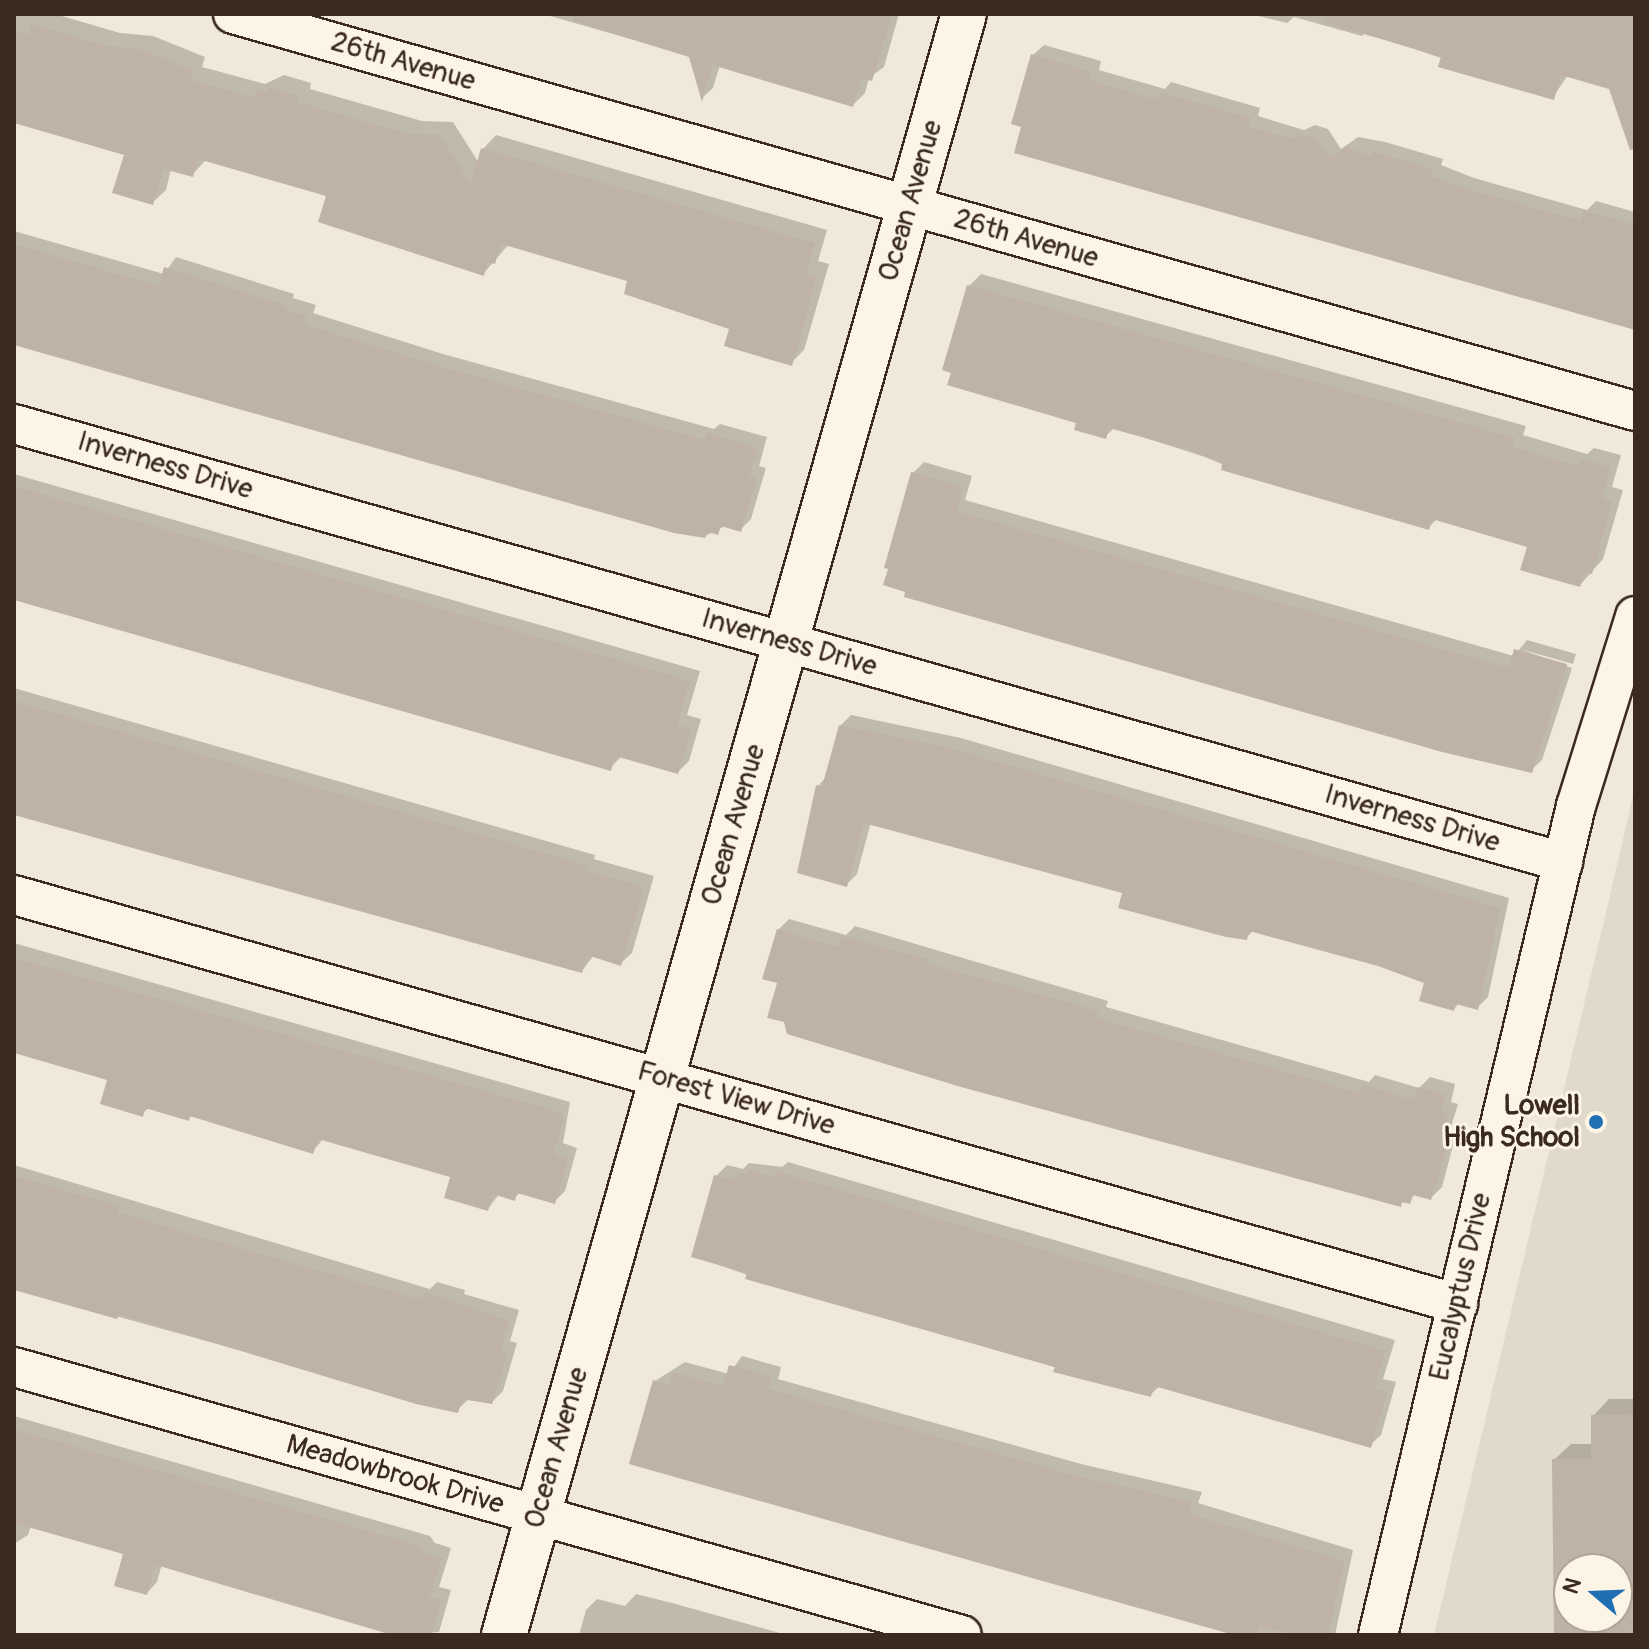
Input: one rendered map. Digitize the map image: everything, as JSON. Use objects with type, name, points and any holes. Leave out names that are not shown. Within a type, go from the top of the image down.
[{"type":"street","name":"26th Avenue","points":[[233,14],[1635,411]]},
{"type":"street","name":"Ocean Avenue","points":[[504,1635],[964,14]]},
{"type":"street","name":"Inverness Drive","points":[[14,424],[1563,862]]},
{"type":"street","name":"Eucalyptus Drive","points":[[1378,1635],[1591,749],[1635,616]]},
{"type":"street","name":"Forest View Drive","points":[[14,895],[1458,1304]]},
{"type":"street","name":"Meadowbrook Drive","points":[[14,1367],[962,1635]]},
{"type":"shaded area","name":"Lowell High School","points":[[1635,787],[1635,1635],[1434,1635],[1612,887]]},
{"type":"building","points":[[574,14],[892,14],[872,81],[861,78],[853,107],[712,65],[702,102],[689,57],[573,21]]},
{"type":"building","points":[[1325,14],[1635,14],[1635,149],[1630,150],[1609,89],[1561,75],[1554,100],[1438,67],[1441,57],[1324,22]]},
{"type":"building","points":[[31,24],[106,46],[139,49],[193,70],[191,80],[254,98],[257,90],[268,93],[269,87],[299,96],[298,102],[408,134],[440,135],[471,184],[481,148],[815,243],[806,274],[817,277],[792,366],[724,346],[729,329],[624,294],[627,281],[501,244],[495,264],[487,262],[484,276],[318,222],[326,196],[198,159],[193,177],[163,169],[153,205],[112,193],[124,155],[14,123],[14,31],[28,35]]},
{"type":"building","points":[[1031,54],[1092,72],[1089,80],[1157,100],[1159,92],[1251,118],[1248,127],[1292,139],[1303,135],[1317,139],[1330,158],[1346,147],[1372,156],[1373,152],[1433,169],[1431,176],[1463,188],[1581,221],[1584,210],[1635,225],[1635,330],[1014,153],[1021,127],[1011,124]]},
{"type":"building","points":[[14,244],[159,286],[164,267],[285,305],[284,309],[306,316],[304,324],[432,364],[705,440],[707,433],[758,448],[749,476],[757,478],[741,532],[721,526],[718,535],[708,532],[705,538],[674,533],[14,345]]},
{"type":"building","points":[[967,285],[1515,438],[1512,447],[1578,466],[1580,459],[1611,467],[1601,499],[1612,502],[1592,574],[1585,572],[1580,587],[1520,570],[1527,547],[1432,519],[1429,530],[1221,470],[1222,464],[1186,449],[1109,428],[1106,439],[1074,430],[1076,423],[947,385],[951,373],[942,370]]},
{"type":"building","points":[[911,472],[963,487],[956,511],[1509,668],[1514,649],[1567,664],[1532,773],[1442,752],[904,597],[905,592],[883,585],[888,569],[884,568]]},
{"type":"building","points":[[14,486],[690,681],[677,725],[691,729],[678,774],[615,756],[611,771],[14,600]]},
{"type":"building","points":[[14,701],[586,865],[584,870],[644,887],[621,966],[587,955],[582,973],[14,815]]},
{"type":"building","points":[[839,725],[949,748],[1500,908],[1478,1010],[1456,1004],[1454,1011],[1419,1001],[1424,983],[1378,966],[1249,931],[1247,940],[1226,937],[1118,908],[1122,893],[864,823],[847,887],[797,873],[816,785],[822,787]]},
{"type":"building","points":[[777,929],[838,947],[842,936],[927,959],[926,963],[1098,1011],[1096,1018],[1360,1093],[1363,1085],[1414,1100],[1418,1087],[1446,1095],[1441,1112],[1448,1114],[1439,1147],[1446,1149],[1431,1200],[1413,1195],[1410,1204],[1402,1202],[1401,1207],[961,1087],[787,1034],[784,1022],[767,1018],[777,983],[762,979]]},
{"type":"building","points":[[14,958],[559,1112],[564,1118],[553,1154],[568,1158],[555,1204],[517,1193],[515,1201],[493,1194],[488,1211],[444,1198],[450,1177],[318,1139],[313,1154],[190,1116],[189,1121],[145,1108],[143,1117],[100,1104],[107,1080],[14,1053]]},
{"type":"building","points":[[748,1170],[773,1177],[776,1171],[1385,1351],[1374,1389],[1387,1392],[1371,1448],[1154,1386],[1151,1397],[1053,1372],[1055,1367],[745,1279],[747,1273],[691,1257],[714,1175],[735,1180],[737,1172],[747,1175]]},
{"type":"building","points":[[14,1176],[119,1206],[117,1212],[160,1225],[422,1300],[425,1292],[509,1321],[500,1351],[507,1353],[492,1404],[462,1399],[458,1413],[416,1404],[119,1314],[117,1319],[14,1290]]},
{"type":"building","points":[[729,1365],[772,1377],[768,1389],[1069,1474],[1192,1502],[1189,1514],[1344,1561],[1328,1635],[1294,1635],[1259,1626],[1257,1635],[1234,1635],[629,1464],[653,1380],[669,1385],[673,1372],[723,1386]]},
{"type":"building","points":[[1635,1414],[1635,1635],[1554,1635],[1633,1633],[1633,1553],[1553,1553],[1552,1459],[1591,1459],[1591,1415]]},
{"type":"building","points":[[14,1429],[420,1546],[424,1554],[441,1558],[430,1597],[441,1600],[431,1635],[392,1635],[156,1565],[147,1595],[114,1586],[123,1554],[14,1523]]},
{"type":"place","name":"Lowell High School","points":[[1596,1122]]}]
